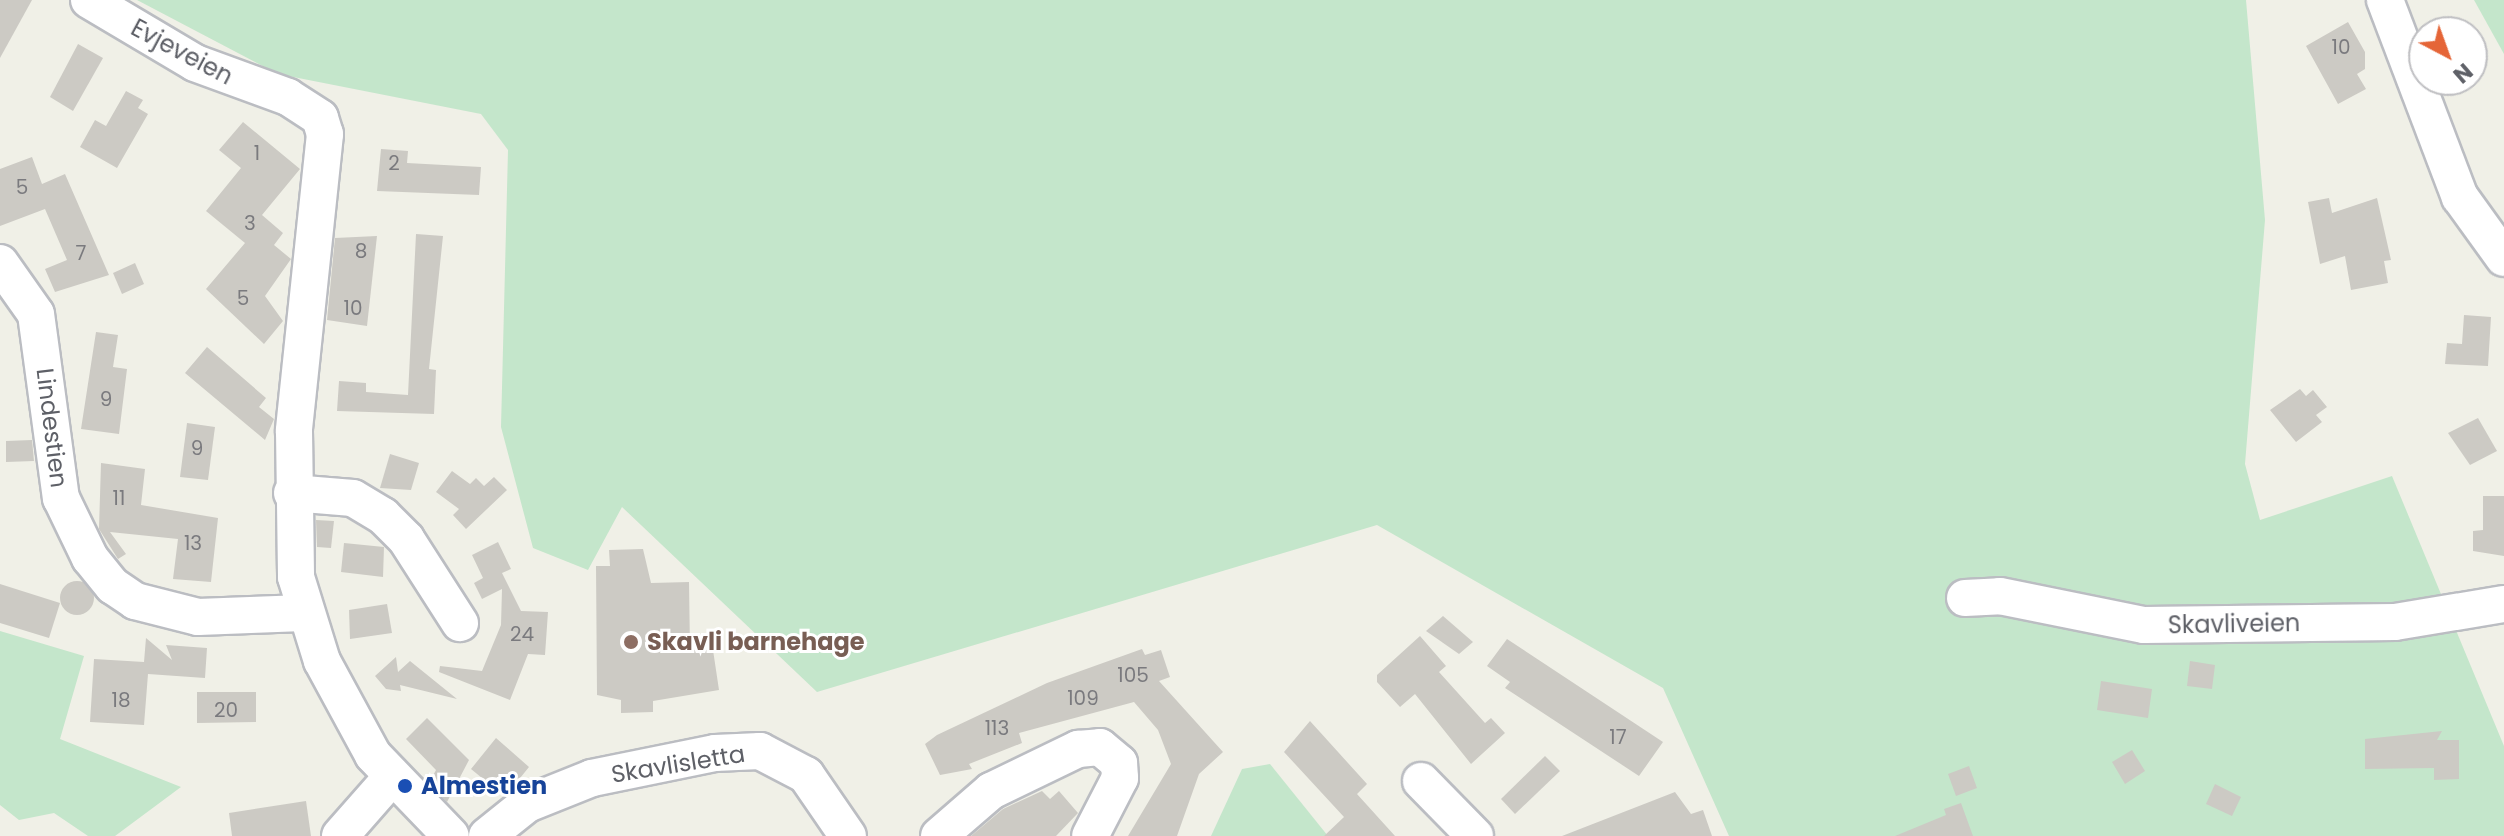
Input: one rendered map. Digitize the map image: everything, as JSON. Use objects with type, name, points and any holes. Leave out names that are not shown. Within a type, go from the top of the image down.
[{"type":"street","name":"Evjeveien","points":[[89,0],[195,63],[288,97],[320,118],[325,134],[292,493]]},
{"type":"street","points":[[2385,0],[2460,197],[2504,258]]},
{"type":"street","name":"Lindestien","points":[[0,263],[36,314],[61,498],[90,558],[113,586],[135,601],[198,617],[303,613]]},
{"type":"street","points":[[451,836],[390,779],[322,661],[303,613],[292,493],[353,498],[383,516],[406,539],[460,623]]},
{"type":"street","name":"Skavliveien","points":[[1965,598],[2000,596],[2144,625],[2395,622],[2504,604]]},
{"type":"street","points":[[939,836],[991,791],[1078,749],[1100,747],[1119,763],[1120,778],[1090,836]]},
{"type":"street","name":"Skavlisletta","points":[[487,836],[527,804],[592,778],[715,753],[760,751],[806,775],[848,836]]},
{"type":"street","points":[[340,836],[390,779]]},
{"type":"street","points":[[1421,781],[1475,836]]},
{"type":"green space","points":[[137,0],[2246,0],[2265,220],[2245,464],[2260,520],[2392,476],[2504,746],[2504,836],[1729,836],[1663,688],[1377,525],[817,692],[622,507],[588,570],[533,548],[501,427],[508,150],[481,114],[278,74]]},
{"type":"green space","points":[[2474,0],[2504,0],[2504,54],[2488,25],[2488,16],[2483,16]]},
{"type":"green space","points":[[0,631],[84,656],[60,739],[181,787],[115,836],[88,836],[54,813],[19,820],[0,805]]},
{"type":"green space","points":[[1270,764],[1328,836],[1211,836],[1242,769]]},
{"type":"building","points":[[0,0],[32,0],[0,58]]},
{"type":"building","points":[[2348,22],[2365,52],[2365,69],[2357,74],[2366,89],[2338,104],[2306,46]]},
{"type":"building","points":[[78,44],[103,58],[73,111],[50,97]]},
{"type":"building","points":[[126,91],[143,100],[138,108],[148,114],[117,168],[80,147],[95,120],[106,126]]},
{"type":"building","points":[[243,122],[300,169],[262,215],[283,233],[274,245],[291,259],[265,296],[283,321],[264,344],[206,289],[245,243],[206,211],[241,168],[219,150]]},
{"type":"building","points":[[381,149],[408,151],[407,163],[481,167],[479,195],[377,191]]},
{"type":"building","points":[[32,157],[42,184],[65,174],[109,275],[55,292],[45,269],[67,260],[45,209],[0,226],[0,169]]},
{"type":"building","points":[[2329,198],[2332,213],[2377,198],[2391,260],[2384,261],[2388,283],[2351,290],[2345,256],[2320,264],[2308,202]]},
{"type":"building","points":[[416,234],[443,236],[429,369],[436,370],[434,414],[337,411],[339,381],[366,383],[366,392],[408,395]]},
{"type":"building","points":[[377,236],[367,326],[327,320],[335,238]]},
{"type":"building","points":[[135,263],[144,284],[122,294],[113,273]]},
{"type":"building","points":[[2464,315],[2491,317],[2488,366],[2445,364],[2447,343],[2462,344]]},
{"type":"building","points":[[96,332],[118,335],[113,367],[127,369],[119,434],[81,429]]},
{"type":"building","points":[[207,347],[266,398],[259,407],[274,419],[265,440],[185,373]]},
{"type":"building","points":[[2300,389],[2306,396],[2313,390],[2327,407],[2316,415],[2322,422],[2296,442],[2270,410]]},
{"type":"building","points":[[2478,418],[2497,451],[2470,465],[2448,433]]},
{"type":"building","points":[[187,423],[215,427],[208,480],[180,477]]},
{"type":"building","points":[[32,440],[34,461],[6,462],[6,441]]},
{"type":"building","points":[[390,454],[419,463],[411,490],[380,488]]},
{"type":"building","points":[[101,463],[145,469],[141,505],[218,518],[211,582],[173,579],[178,539],[110,532],[126,554],[118,559],[99,529]]},
{"type":"building","points":[[452,471],[470,484],[476,478],[484,486],[494,477],[507,490],[466,529],[453,515],[459,509],[436,492]]},
{"type":"building","points":[[2483,496],[2504,496],[2504,556],[2473,551],[2473,531],[2483,530]]},
{"type":"building","points":[[316,520],[334,521],[331,548],[317,547]]},
{"type":"building","points":[[498,542],[511,569],[502,573],[521,611],[548,612],[545,655],[528,654],[510,700],[439,672],[440,666],[482,671],[501,625],[502,589],[482,599],[474,583],[483,578],[472,555]]},
{"type":"building","points":[[344,543],[384,547],[383,577],[341,572]]},
{"type":"building","points":[[643,549],[651,583],[689,582],[690,650],[713,650],[719,690],[653,701],[653,712],[621,713],[621,700],[597,695],[596,566],[610,566],[609,550]]},
{"type":"building","points":[[77,581],[89,586],[94,598],[89,610],[77,615],[65,610],[60,598],[65,586]]},
{"type":"building","points":[[0,584],[60,603],[49,638],[0,623]]},
{"type":"building","points":[[387,604],[392,633],[350,639],[349,610]]},
{"type":"building","points":[[1443,616],[1473,642],[1459,654],[1426,631]]},
{"type":"building","points":[[1420,636],[1446,666],[1439,672],[1485,723],[1491,718],[1505,733],[1471,764],[1415,694],[1400,707],[1377,682],[1377,675]]},
{"type":"building","points":[[146,638],[172,660],[166,645],[207,648],[205,678],[148,674],[144,725],[90,722],[94,659],[144,662]]},
{"type":"building","points":[[1507,639],[1663,742],[1639,776],[1505,688],[1510,682],[1487,666]]},
{"type":"building","points":[[1142,649],[1145,655],[1161,650],[1170,677],[1159,681],[1223,752],[1199,774],[1177,836],[1128,836],[1171,764],[1158,730],[1134,702],[1019,733],[1022,743],[969,764],[972,769],[940,775],[925,744],[937,735],[1047,683]]},
{"type":"building","points":[[396,657],[398,672],[410,661],[457,699],[400,685],[401,691],[386,689],[375,676]]},
{"type":"building","points":[[2190,661],[2215,665],[2212,689],[2187,686]]},
{"type":"building","points":[[2101,681],[2152,689],[2148,718],[2097,710]]},
{"type":"building","points":[[197,692],[256,692],[256,722],[197,723]]},
{"type":"building","points":[[427,718],[469,760],[447,802],[429,783],[436,770],[406,739]]},
{"type":"building","points":[[1310,721],[1367,784],[1357,794],[1395,836],[1324,836],[1344,817],[1284,752]]},
{"type":"building","points":[[2442,731],[2437,740],[2459,740],[2459,779],[2434,780],[2434,768],[2365,769],[2365,739]]},
{"type":"building","points":[[496,738],[529,767],[512,788],[500,778],[493,787],[471,769]]},
{"type":"building","points":[[2132,750],[2145,771],[2125,784],[2112,762]]},
{"type":"building","points":[[1545,756],[1560,771],[1515,814],[1501,799]]},
{"type":"building","points":[[1969,766],[1977,788],[1956,796],[1948,774]]},
{"type":"building","points":[[2215,784],[2241,797],[2232,816],[2206,804]]},
{"type":"building","points":[[1042,791],[1050,799],[1059,791],[1078,813],[1056,836],[971,836],[1003,809]]},
{"type":"building","points":[[1675,792],[1691,814],[1703,810],[1712,836],[1562,836]]},
{"type":"building","points":[[306,801],[311,836],[232,836],[229,813]]},
{"type":"building","points":[[1961,803],[1973,836],[1895,836],[1946,815],[1944,809]]},
{"type":"place","name":"Skavli barnehage","points":[[631,642]]},
{"type":"place","name":"Almestien","points":[[405,786]]}]
